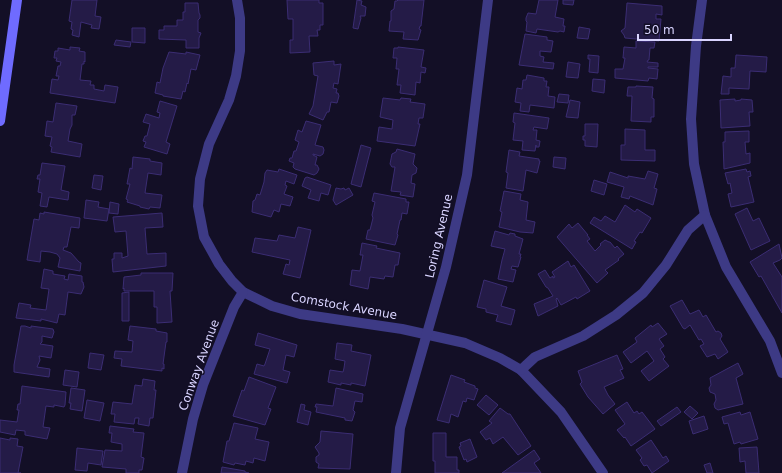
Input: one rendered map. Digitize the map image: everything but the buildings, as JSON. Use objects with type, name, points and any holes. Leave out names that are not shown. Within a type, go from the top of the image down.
[{"type":"main road","points":[[0,121],[17,0]]},
{"type":"street","name":"Comstock Avenue","points":[[237,0],[240,18],[240,51],[236,76],[229,100],[209,144],[200,179],[198,206],[204,237],[219,264],[232,281],[243,292],[272,306],[300,314],[427,334],[465,343],[500,358],[521,370],[561,412],[603,473]]},
{"type":"street","name":"Loring Avenue","points":[[396,473],[400,428],[446,267],[467,175],[488,0]]},
{"type":"street","points":[[702,0],[696,46],[691,119],[694,164],[705,214],[726,267],[770,341],[782,373]]},
{"type":"street","points":[[521,370],[534,357],[583,336],[616,315],[643,293],[666,265],[688,230],[705,214]]},
{"type":"street","name":"Conway Avenue","points":[[182,473],[193,419],[203,385],[234,308],[243,292]]}]
